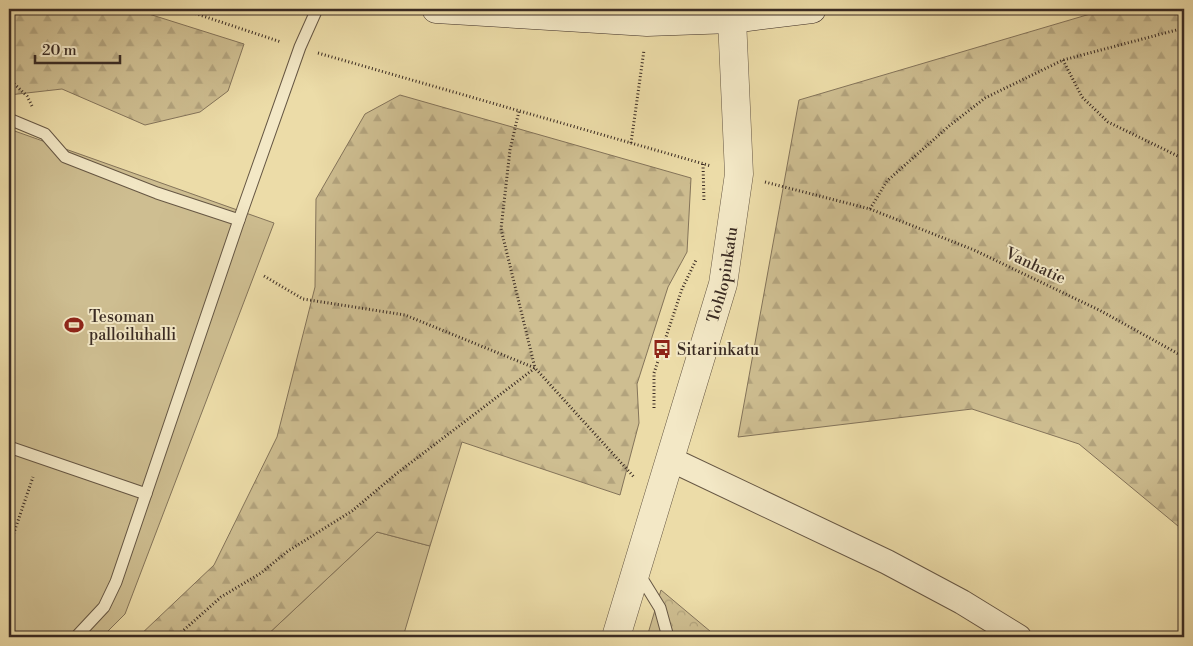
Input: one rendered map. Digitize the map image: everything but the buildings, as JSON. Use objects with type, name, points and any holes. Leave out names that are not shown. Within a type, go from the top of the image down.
[{"type":"street","points":[[436,9],[647,22],[732,19],[812,9]]},
{"type":"street","name":"Tohlopinkatu","points":[[616,637],[723,284],[739,174],[732,19]]},
{"type":"street","points":[[670,459],[887,562],[962,602],[1019,637]]},
{"type":"lane","points":[[76,637],[104,607],[116,582],[238,220],[300,48],[317,9]]},
{"type":"lane","points":[[9,119],[45,134],[65,158],[238,220]]},
{"type":"lane","points":[[9,447],[146,494]]},
{"type":"lane","points":[[636,570],[660,608],[668,637]]},
{"type":"path","name":"Vanhatie","points":[[182,9],[300,48],[703,164],[870,209],[974,250],[1101,311],[1184,357]]},
{"type":"path","points":[[631,143],[647,22]]},
{"type":"path","points":[[870,209],[887,181],[949,126],[985,98],[1063,60],[1184,28]]},
{"type":"path","points":[[1063,60],[1082,97],[1108,122],[1184,159]]},
{"type":"path","points":[[520,111],[510,150],[501,229],[535,368]]},
{"type":"path","points":[[703,164],[705,208]]},
{"type":"path","points":[[654,417],[654,373],[679,297],[698,256]]},
{"type":"path","points":[[264,276],[303,299],[405,315],[535,368],[637,479],[639,470]]},
{"type":"path","points":[[176,637],[221,598],[352,511],[396,474],[535,368]]},
{"type":"path","points":[[9,547],[39,458]]},
{"type":"green space","points":[[9,9],[133,9],[244,44],[228,91],[200,112],[145,125],[62,89],[9,95]]},
{"type":"green space","points":[[1107,9],[1184,9],[1184,531],[1079,444],[972,409],[738,437],[799,100]]},
{"type":"green space","points":[[400,95],[691,178],[687,252],[668,287],[637,384],[639,423],[620,495],[462,442],[430,546],[377,532],[265,637],[138,637],[214,565],[277,437],[315,287],[316,199],[365,114]]},
{"type":"green space","points":[[9,129],[274,223],[125,614],[102,637],[9,637]]},
{"type":"green space","points":[[377,532],[430,546],[403,637],[265,637]]},
{"type":"green space","points":[[661,590],[717,637],[647,637]]},
{"type":"place","name":"Tesoman palloiluhalli","points":[[74,325]]},
{"type":"place","name":"Sitarinkatu","points":[[662,349]]}]
